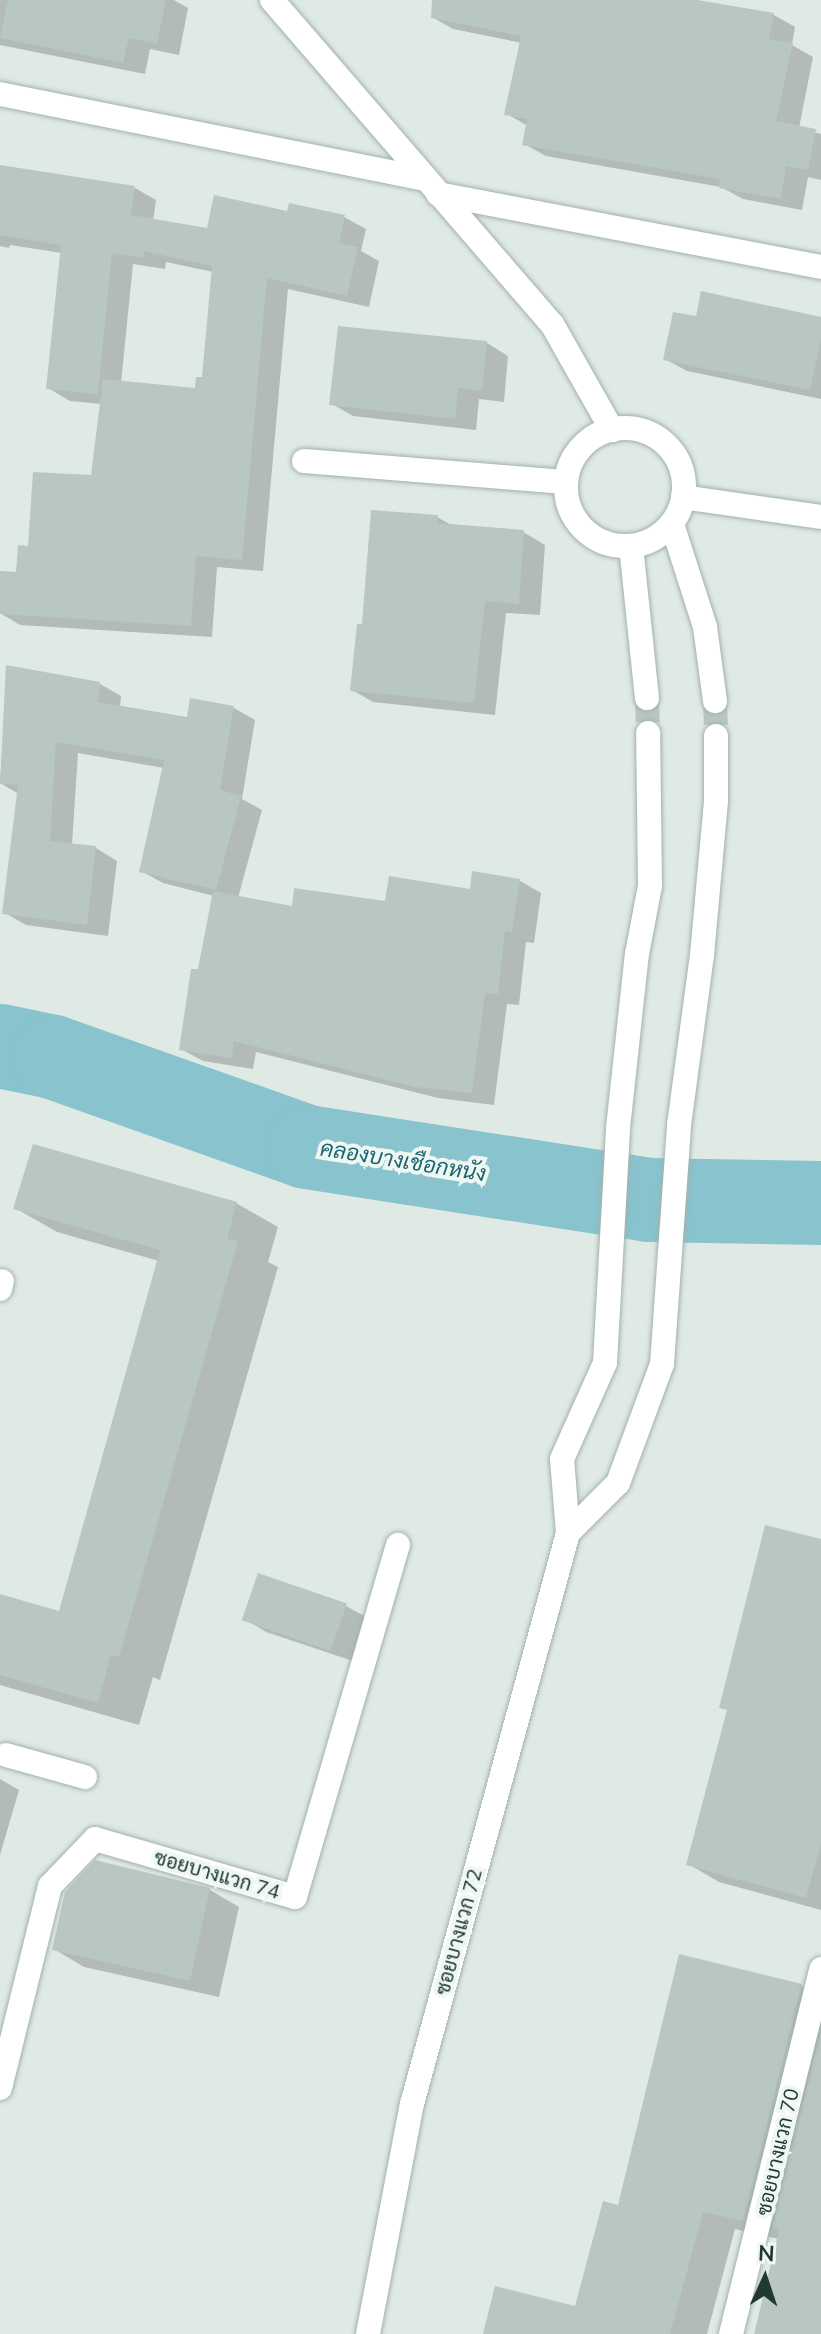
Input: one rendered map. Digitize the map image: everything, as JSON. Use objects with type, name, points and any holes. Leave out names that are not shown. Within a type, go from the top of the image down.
[{"type":"street","points":[[272,0],[552,324],[612,430]]},
{"type":"street","points":[[0,94],[821,267]]},
{"type":"street","points":[[633,429],[660,440],[673,453],[682,470],[683,497],[672,524],[657,538],[631,546],[598,540],[581,528],[570,512],[565,482],[575,454],[588,440],[612,430],[633,429]]},
{"type":"street","points":[[304,461],[565,482]]},
{"type":"street","points":[[683,497],[821,517]]},
{"type":"street","points":[[672,524],[705,627],[715,701]]},
{"type":"street","points":[[631,546],[647,698]]},
{"type":"street","points":[[568,1533],[562,1459],[605,1363],[618,1128],[637,954],[650,886],[648,733]]},
{"type":"street","points":[[568,1533],[618,1483],[662,1364],[679,1125],[709,888],[716,801],[716,736]]},
{"type":"street","name":"ซอยบางแวก 72","points":[[368,2334],[412,2104],[568,1533]]},
{"type":"street","name":"ซอยบางแวก 74","points":[[0,2088],[50,1886],[95,1839],[295,1897],[398,1545]]},
{"type":"street","points":[[2,1761],[49,1766],[85,1777]]},
{"type":"street","name":"ซอยบางแวก 70","points":[[731,2334],[821,1969]]},
{"type":"building","points":[[8,0],[166,0],[157,44],[129,38],[123,63],[0,38]]},
{"type":"building","points":[[432,0],[697,0],[774,13],[769,39],[793,43],[776,121],[816,129],[808,170],[786,166],[781,199],[719,188],[720,179],[522,145],[527,119],[504,115],[521,36],[431,18]]},
{"type":"building","points":[[0,165],[135,186],[131,215],[207,228],[214,195],[287,211],[289,203],[345,215],[339,243],[358,247],[347,296],[267,278],[242,560],[196,556],[191,626],[0,614],[0,571],[16,572],[18,545],[28,546],[33,472],[91,475],[103,379],[195,388],[196,377],[202,377],[212,266],[144,251],[143,258],[112,253],[98,394],[46,389],[61,245],[0,235]]},
{"type":"building","points":[[701,291],[821,317],[821,340],[810,390],[663,360],[673,312],[696,316]]},
{"type":"building","points":[[338,326],[487,341],[482,391],[458,388],[455,419],[329,405]]},
{"type":"building","points":[[371,510],[438,515],[437,523],[524,530],[519,604],[485,601],[474,703],[350,691],[357,624],[362,624]]},
{"type":"building","points":[[6,665],[100,682],[98,702],[187,717],[190,698],[234,706],[220,790],[241,796],[216,890],[139,872],[164,760],[56,742],[50,841],[96,846],[87,925],[2,914],[18,785],[0,784]]},
{"type":"building","points":[[472,871],[520,879],[512,932],[505,931],[498,994],[485,993],[472,1093],[415,1087],[234,1041],[232,1058],[179,1050],[191,969],[198,969],[213,891],[292,906],[294,888],[385,901],[389,876],[470,889]]},
{"type":"building","points":[[33,1144],[237,1202],[227,1239],[238,1241],[119,1657],[111,1655],[98,1703],[0,1675],[0,1594],[59,1611],[160,1250],[13,1209]]},
{"type":"building","points":[[765,1525],[821,1539],[821,1843],[806,1898],[686,1865],[727,1710],[719,1708]]},
{"type":"building","points":[[258,1573],[347,1604],[331,1651],[242,1620]]},
{"type":"building","points":[[95,1860],[210,1888],[190,1981],[52,1950],[65,1892]]},
{"type":"building","points":[[679,1954],[802,1984],[743,2221],[703,2212],[670,2334],[483,2334],[495,2286],[575,2306],[603,2201],[618,2205]]},
{"type":"building","points":[[821,2032],[821,2334],[754,2334],[779,2230],[772,2228]]},
{"type":"waterway","name":"คลองบางเชือกหนัง","points":[[0,1046],[53,1057],[307,1147],[648,1200],[821,1203]]},
{"type":"tunnel","points":[[647,698],[648,733]]},
{"type":"tunnel","points":[[715,701],[716,736]]}]
